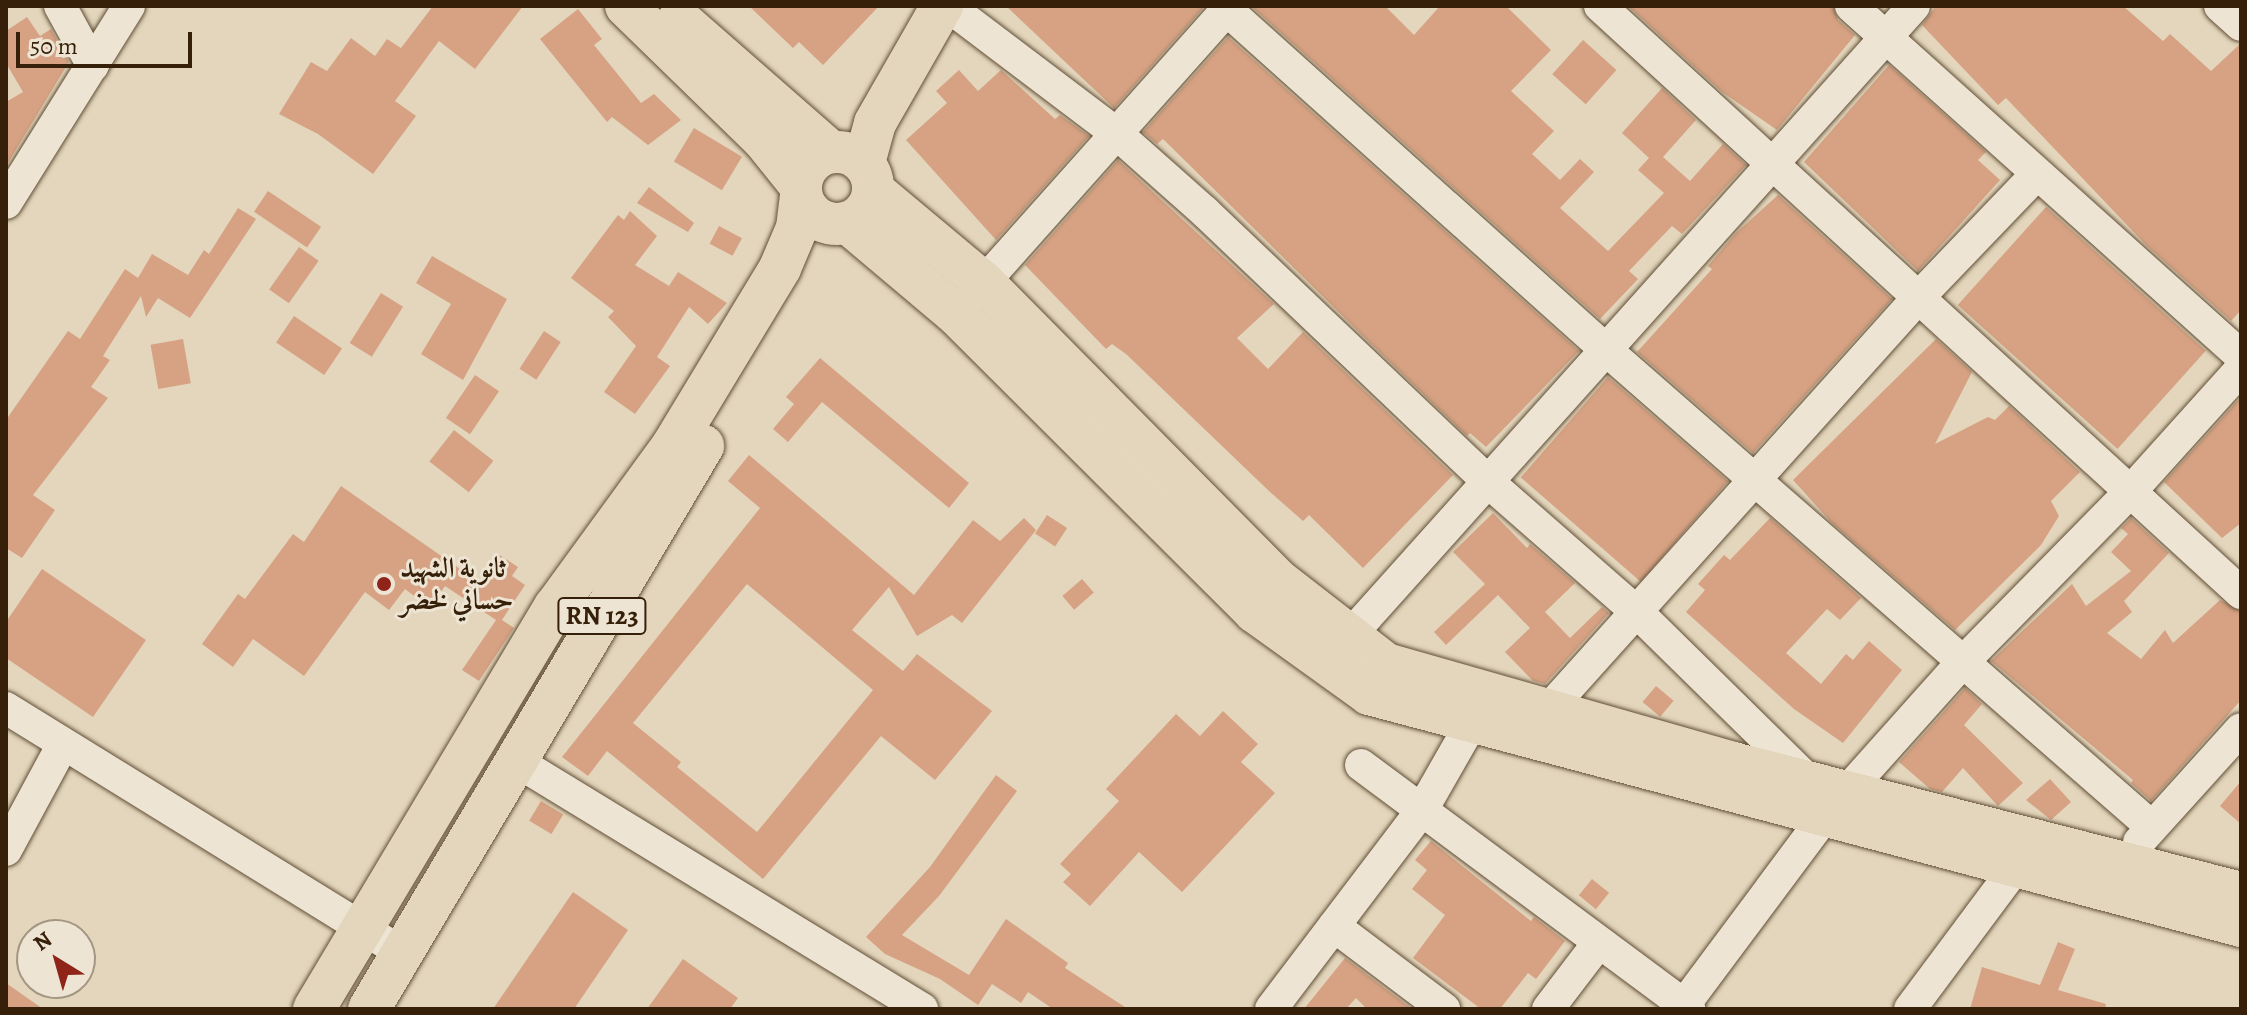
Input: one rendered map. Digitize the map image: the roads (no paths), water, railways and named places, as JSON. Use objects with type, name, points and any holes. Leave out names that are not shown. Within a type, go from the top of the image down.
[{"type":"main road","points":[[626,6],[763,139],[801,191]]},
{"type":"main road","name":"RN 123","points":[[369,1009],[850,184],[863,104],[897,55],[942,10]]},
{"type":"main road","points":[[687,14],[850,184],[956,314],[1267,597],[1335,652],[1369,694],[1481,709],[1827,796],[2123,861],[2241,893]]},
{"type":"main road","points":[[801,191],[807,167],[850,184],[983,282],[1267,597]]},
{"type":"main road","name":"RN 123","points":[[314,1009],[555,607],[673,445],[780,268],[797,228],[801,191]]},
{"type":"main road","points":[[1481,709],[1548,710],[1827,796],[2016,867],[2241,926]]},
{"type":"street","points":[[60,6],[93,66]]},
{"type":"street","points":[[6,203],[129,6]]},
{"type":"street","points":[[1600,6],[1770,166],[2241,593]]},
{"type":"street","points":[[1851,6],[2241,356]]},
{"type":"street","points":[[1335,652],[1914,6]]},
{"type":"street","points":[[2220,6],[2241,25]]},
{"type":"street","points":[[956,314],[1228,8],[1605,349],[1961,664],[2152,827]]},
{"type":"street","points":[[942,10],[1116,133],[1486,480],[1637,612],[1827,796]]},
{"type":"street","points":[[1548,710],[1917,299],[2037,174]]},
{"type":"street","points":[[1361,765],[1685,1008],[1827,796],[2131,491],[2241,369]]},
{"type":"street","points":[[6,708],[62,746],[402,953]]},
{"type":"street","points":[[1271,1009],[1422,810],[1481,709]]},
{"type":"street","points":[[2123,861],[2241,729]]},
{"type":"street","points":[[11,832],[62,746]]},
{"type":"street","points":[[516,761],[922,1009]]},
{"type":"street","points":[[1910,1009],[2016,867]]},
{"type":"street","points":[[1334,926],[1444,1009]]},
{"type":"street","points":[[1548,1009],[1599,942]]},
{"type":"place","name":"ثانوية الشهيد حساني لخضر","points":[[384,584]]}]
